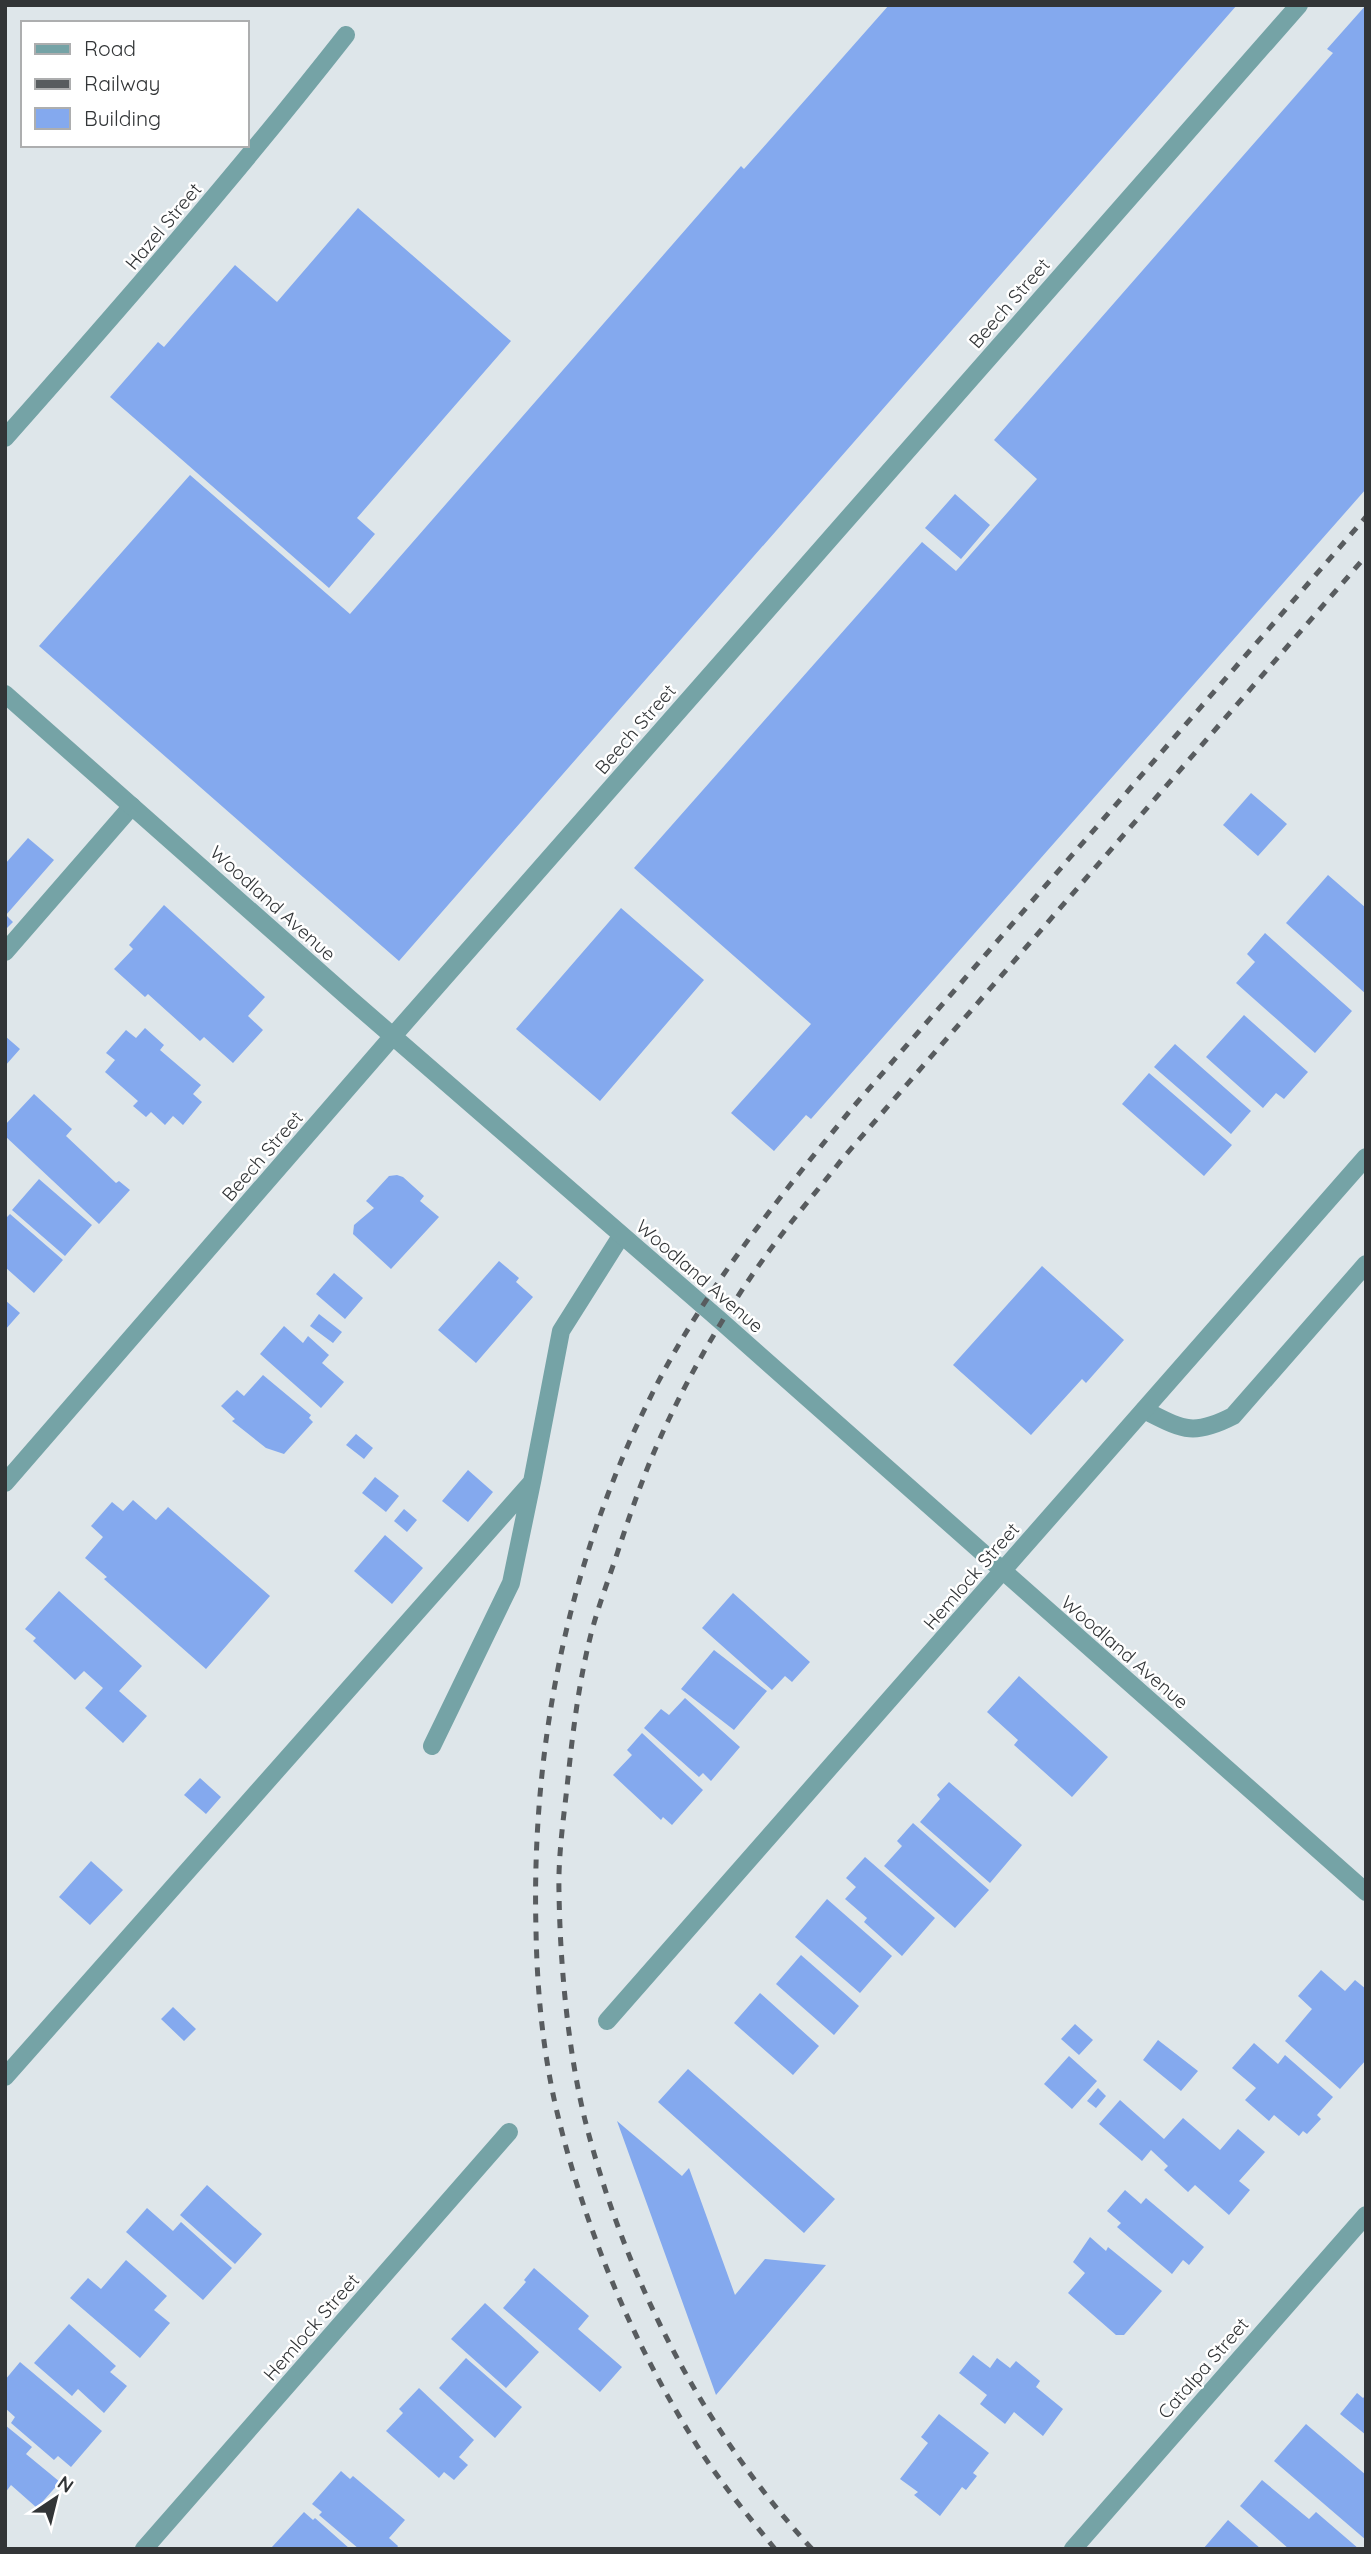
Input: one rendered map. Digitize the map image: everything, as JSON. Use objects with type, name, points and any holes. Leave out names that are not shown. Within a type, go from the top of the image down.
[{"type":"street","name":"Beech Street","points":[[5,1483],[393,1036],[1299,5]]},
{"type":"street","name":"Hazel Street","points":[[5,438],[146,278],[346,35]]},
{"type":"street","name":"Woodland Avenue","points":[[5,694],[722,1322],[1366,1892]]},
{"type":"street","points":[[5,952],[132,806]]},
{"type":"street","name":"Hemlock Street","points":[[607,2021],[1366,1157]]},
{"type":"street","points":[[432,1746],[511,1583],[561,1331],[621,1236]]},
{"type":"street","points":[[1144,1410],[1181,1429],[1213,1426],[1233,1416],[1366,1264]]},
{"type":"street","points":[[5,2077],[532,1482]]},
{"type":"street","name":"Hemlock Street","points":[[144,2549],[509,2132]]},
{"type":"street","name":"Catalpa Street","points":[[1073,2549],[1366,2215]]},
{"type":"building","points":[[889,5],[1237,5],[399,961],[39,646],[190,475],[350,614],[741,166],[744,169]]},
{"type":"building","points":[[1366,5],[1366,489],[811,1119],[806,1115],[774,1151],[731,1113],[811,1024],[634,868],[922,542],[956,571],[1037,479],[994,440],[1333,53],[1327,49]]},
{"type":"building","points":[[358,208],[511,341],[357,518],[375,534],[329,588],[110,397],[158,342],[164,347],[235,265],[277,302]]},
{"type":"building","points":[[955,494],[990,525],[961,559],[925,528]]},
{"type":"building","points":[[1251,793],[1287,824],[1258,856],[1223,825]]},
{"type":"building","points":[[28,838],[54,860],[6,915],[13,922],[5,930],[5,864]]},
{"type":"building","points":[[1328,875],[1366,908],[1366,994],[1286,923]]},
{"type":"building","points":[[164,905],[265,997],[248,1016],[263,1030],[233,1063],[204,1037],[200,1041],[148,994],[145,997],[114,969],[133,949],[129,945]]},
{"type":"building","points":[[621,908],[704,980],[600,1101],[516,1029]]},
{"type":"building","points":[[1265,933],[1352,1011],[1315,1053],[1236,983],[1255,962],[1247,954]]},
{"type":"building","points":[[1244,1015],[1308,1072],[1284,1099],[1276,1093],[1263,1108],[1206,1057]]},
{"type":"building","points":[[145,1028],[164,1045],[160,1050],[201,1085],[193,1094],[202,1102],[183,1125],[173,1116],[165,1125],[151,1112],[146,1117],[133,1106],[138,1101],[105,1072],[115,1060],[106,1053],[126,1030],[136,1038]]},
{"type":"building","points":[[5,1036],[20,1049],[5,1066]]},
{"type":"building","points":[[1175,1044],[1251,1111],[1231,1134],[1154,1067]]},
{"type":"building","points":[[1149,1073],[1232,1145],[1204,1176],[1122,1104]]},
{"type":"building","points":[[34,1094],[72,1129],[66,1136],[116,1183],[119,1181],[130,1190],[99,1224],[5,1136],[5,1125]]},
{"type":"building","points":[[389,1176],[403,1177],[424,1196],[420,1201],[439,1217],[391,1269],[353,1234],[354,1225],[374,1208],[366,1201]]},
{"type":"building","points":[[39,1179],[92,1225],[65,1256],[12,1210]]},
{"type":"building","points":[[10,1214],[63,1260],[34,1293],[5,1267],[5,1216]]},
{"type":"building","points":[[499,1261],[519,1278],[516,1282],[533,1297],[476,1363],[438,1330]]},
{"type":"building","points":[[1042,1266],[1124,1340],[1086,1383],[1082,1379],[1031,1435],[953,1365]]},
{"type":"building","points":[[334,1273],[363,1298],[345,1319],[316,1294]]},
{"type":"building","points":[[5,1300],[20,1313],[5,1330]]},
{"type":"building","points":[[319,1314],[342,1332],[333,1343],[310,1326]]},
{"type":"building","points":[[284,1326],[303,1343],[308,1336],[329,1355],[322,1363],[344,1382],[321,1408],[260,1354]]},
{"type":"building","points":[[263,1375],[311,1415],[309,1418],[313,1422],[284,1454],[266,1448],[232,1421],[235,1419],[221,1406],[237,1390],[244,1396]]},
{"type":"building","points":[[356,1434],[373,1448],[364,1459],[346,1445]]},
{"type":"building","points":[[468,1470],[493,1492],[468,1522],[442,1501]]},
{"type":"building","points":[[375,1477],[399,1496],[386,1512],[362,1493]]},
{"type":"building","points":[[133,1500],[156,1520],[168,1507],[270,1596],[206,1669],[104,1579],[107,1577],[85,1558],[103,1537],[91,1526],[112,1502],[123,1511]]},
{"type":"building","points":[[404,1509],[417,1520],[407,1532],[394,1521]]},
{"type":"building","points":[[385,1535],[423,1568],[392,1604],[354,1571]]},
{"type":"building","points":[[59,1591],[142,1666],[119,1691],[147,1716],[123,1743],[85,1708],[103,1688],[84,1671],[75,1680],[33,1641],[36,1638],[25,1629]]},
{"type":"building","points":[[733,1593],[810,1662],[792,1682],[785,1676],[772,1690],[702,1628]]},
{"type":"building","points":[[714,1650],[767,1691],[734,1730],[681,1689]]},
{"type":"building","points":[[1019,1676],[1108,1757],[1072,1797],[1014,1745],[1018,1740],[987,1712]]},
{"type":"building","points":[[685,1698],[740,1747],[711,1781],[703,1773],[699,1777],[644,1728],[661,1709],[669,1715]]},
{"type":"building","points":[[642,1733],[703,1790],[672,1825],[663,1817],[661,1820],[613,1775],[632,1755],[627,1750]]},
{"type":"building","points":[[200,1778],[221,1797],[206,1814],[184,1795]]},
{"type":"building","points":[[949,1782],[1022,1845],[990,1883],[920,1822],[940,1799],[937,1795]]},
{"type":"building","points":[[913,1823],[989,1890],[955,1928],[884,1866],[902,1846],[897,1841]]},
{"type":"building","points":[[865,1857],[935,1918],[902,1956],[864,1922],[867,1918],[845,1899],[856,1887],[846,1878]]},
{"type":"building","points":[[91,1861],[123,1890],[90,1925],[59,1897]]},
{"type":"building","points":[[827,1899],[892,1956],[860,1993],[795,1937]]},
{"type":"building","points":[[801,1955],[859,2006],[834,2035],[776,1984]]},
{"type":"building","points":[[1321,1970],[1345,1991],[1355,1980],[1366,1989],[1366,2060],[1340,2089],[1285,2041],[1312,2009],[1298,1996]]},
{"type":"building","points":[[760,1993],[819,2046],[793,2075],[734,2023]]},
{"type":"building","points":[[173,2007],[196,2029],[184,2041],[161,2019]]},
{"type":"building","points":[[1075,2024],[1093,2040],[1079,2055],[1061,2039]]},
{"type":"building","points":[[1158,2040],[1198,2071],[1181,2091],[1143,2060]]},
{"type":"building","points":[[1254,2043],[1278,2064],[1285,2055],[1333,2097],[1317,2115],[1321,2119],[1307,2134],[1303,2131],[1299,2136],[1274,2115],[1269,2121],[1245,2100],[1256,2088],[1232,2068]]},
{"type":"building","points":[[1069,2056],[1097,2081],[1072,2109],[1044,2084]]},
{"type":"building","points":[[688,2069],[835,2199],[804,2233],[658,2102]]},
{"type":"building","points":[[1098,2088],[1106,2096],[1096,2108],[1087,2101]]},
{"type":"building","points":[[1120,2100],[1164,2139],[1183,2118],[1220,2150],[1238,2129],[1265,2152],[1239,2181],[1250,2190],[1229,2215],[1195,2185],[1188,2192],[1164,2170],[1168,2166],[1151,2150],[1142,2161],[1099,2124]]},
{"type":"building","points":[[617,2121],[682,2176],[689,2168],[735,2295],[765,2259],[826,2265],[716,2395]]},
{"type":"building","points":[[207,2185],[262,2234],[235,2264],[180,2215]]},
{"type":"building","points":[[1125,2190],[1141,2204],[1146,2198],[1204,2247],[1189,2265],[1183,2260],[1172,2274],[1117,2227],[1121,2223],[1107,2211]]},
{"type":"building","points":[[147,2208],[173,2231],[181,2222],[232,2268],[203,2300],[126,2232]]},
{"type":"building","points":[[1090,2237],[1106,2251],[1108,2247],[1162,2291],[1124,2335],[1116,2335],[1068,2293],[1085,2273],[1073,2262]]},
{"type":"building","points":[[126,2260],[167,2296],[154,2310],[170,2323],[140,2358],[70,2298],[88,2278],[101,2289]]},
{"type":"building","points":[[534,2268],[589,2316],[578,2329],[622,2367],[600,2392],[503,2308],[526,2282],[524,2280]]},
{"type":"building","points":[[485,2303],[539,2352],[506,2388],[451,2339]]},
{"type":"building","points":[[69,2324],[116,2366],[110,2372],[127,2386],[104,2413],[78,2389],[72,2396],[34,2363]]},
{"type":"building","points":[[973,2355],[990,2368],[997,2358],[1010,2368],[1016,2361],[1040,2381],[1036,2387],[1063,2409],[1043,2436],[1014,2412],[1005,2424],[980,2404],[987,2395],[959,2373]]},
{"type":"building","points":[[466,2358],[522,2407],[495,2438],[439,2388]]},
{"type":"building","points":[[20,2362],[102,2431],[71,2467],[58,2456],[54,2460],[11,2423],[15,2417],[5,2408],[5,2380]]},
{"type":"building","points":[[419,2388],[474,2440],[459,2457],[468,2465],[454,2480],[444,2472],[439,2478],[386,2431],[403,2413],[399,2409]]},
{"type":"building","points":[[1357,2393],[1363,2398],[1366,2395],[1366,2435],[1340,2414]]},
{"type":"building","points":[[939,2414],[989,2453],[973,2473],[977,2476],[966,2490],[962,2487],[940,2516],[914,2495],[918,2492],[900,2479],[928,2443],[921,2437]]},
{"type":"building","points":[[1306,2424],[1366,2475],[1366,2540],[1274,2461]]},
{"type":"building","points":[[5,2425],[32,2447],[26,2454],[60,2482],[37,2508],[11,2485],[5,2493]]},
{"type":"building","points":[[341,2471],[350,2479],[353,2476],[405,2520],[389,2538],[398,2546],[396,2549],[359,2549],[319,2515],[322,2512],[312,2504]]},
{"type":"building","points":[[1262,2480],[1309,2519],[1316,2512],[1359,2549],[1289,2549],[1240,2506]]},
{"type":"building","points":[[304,2512],[313,2520],[315,2518],[350,2549],[274,2549],[272,2547]]},
{"type":"building","points":[[1228,2520],[1261,2549],[1203,2549]]},
{"type":"railway","points":[[775,2549],[709,2464],[647,2358],[595,2237],[568,2154],[552,2090],[544,2045],[538,1976],[536,1860],[540,1791],[549,1722],[561,1654],[578,1586],[624,1455],[653,1392],[696,1316],[746,1243],[854,1106],[1366,517]]},
{"type":"railway","points":[[812,2549],[772,2503],[736,2454],[672,2349],[645,2294],[622,2237],[585,2120],[566,2007],[559,1878],[574,1724],[594,1624],[647,1468],[661,1435],[714,1334],[767,1254],[843,1158],[1366,556]]}]
